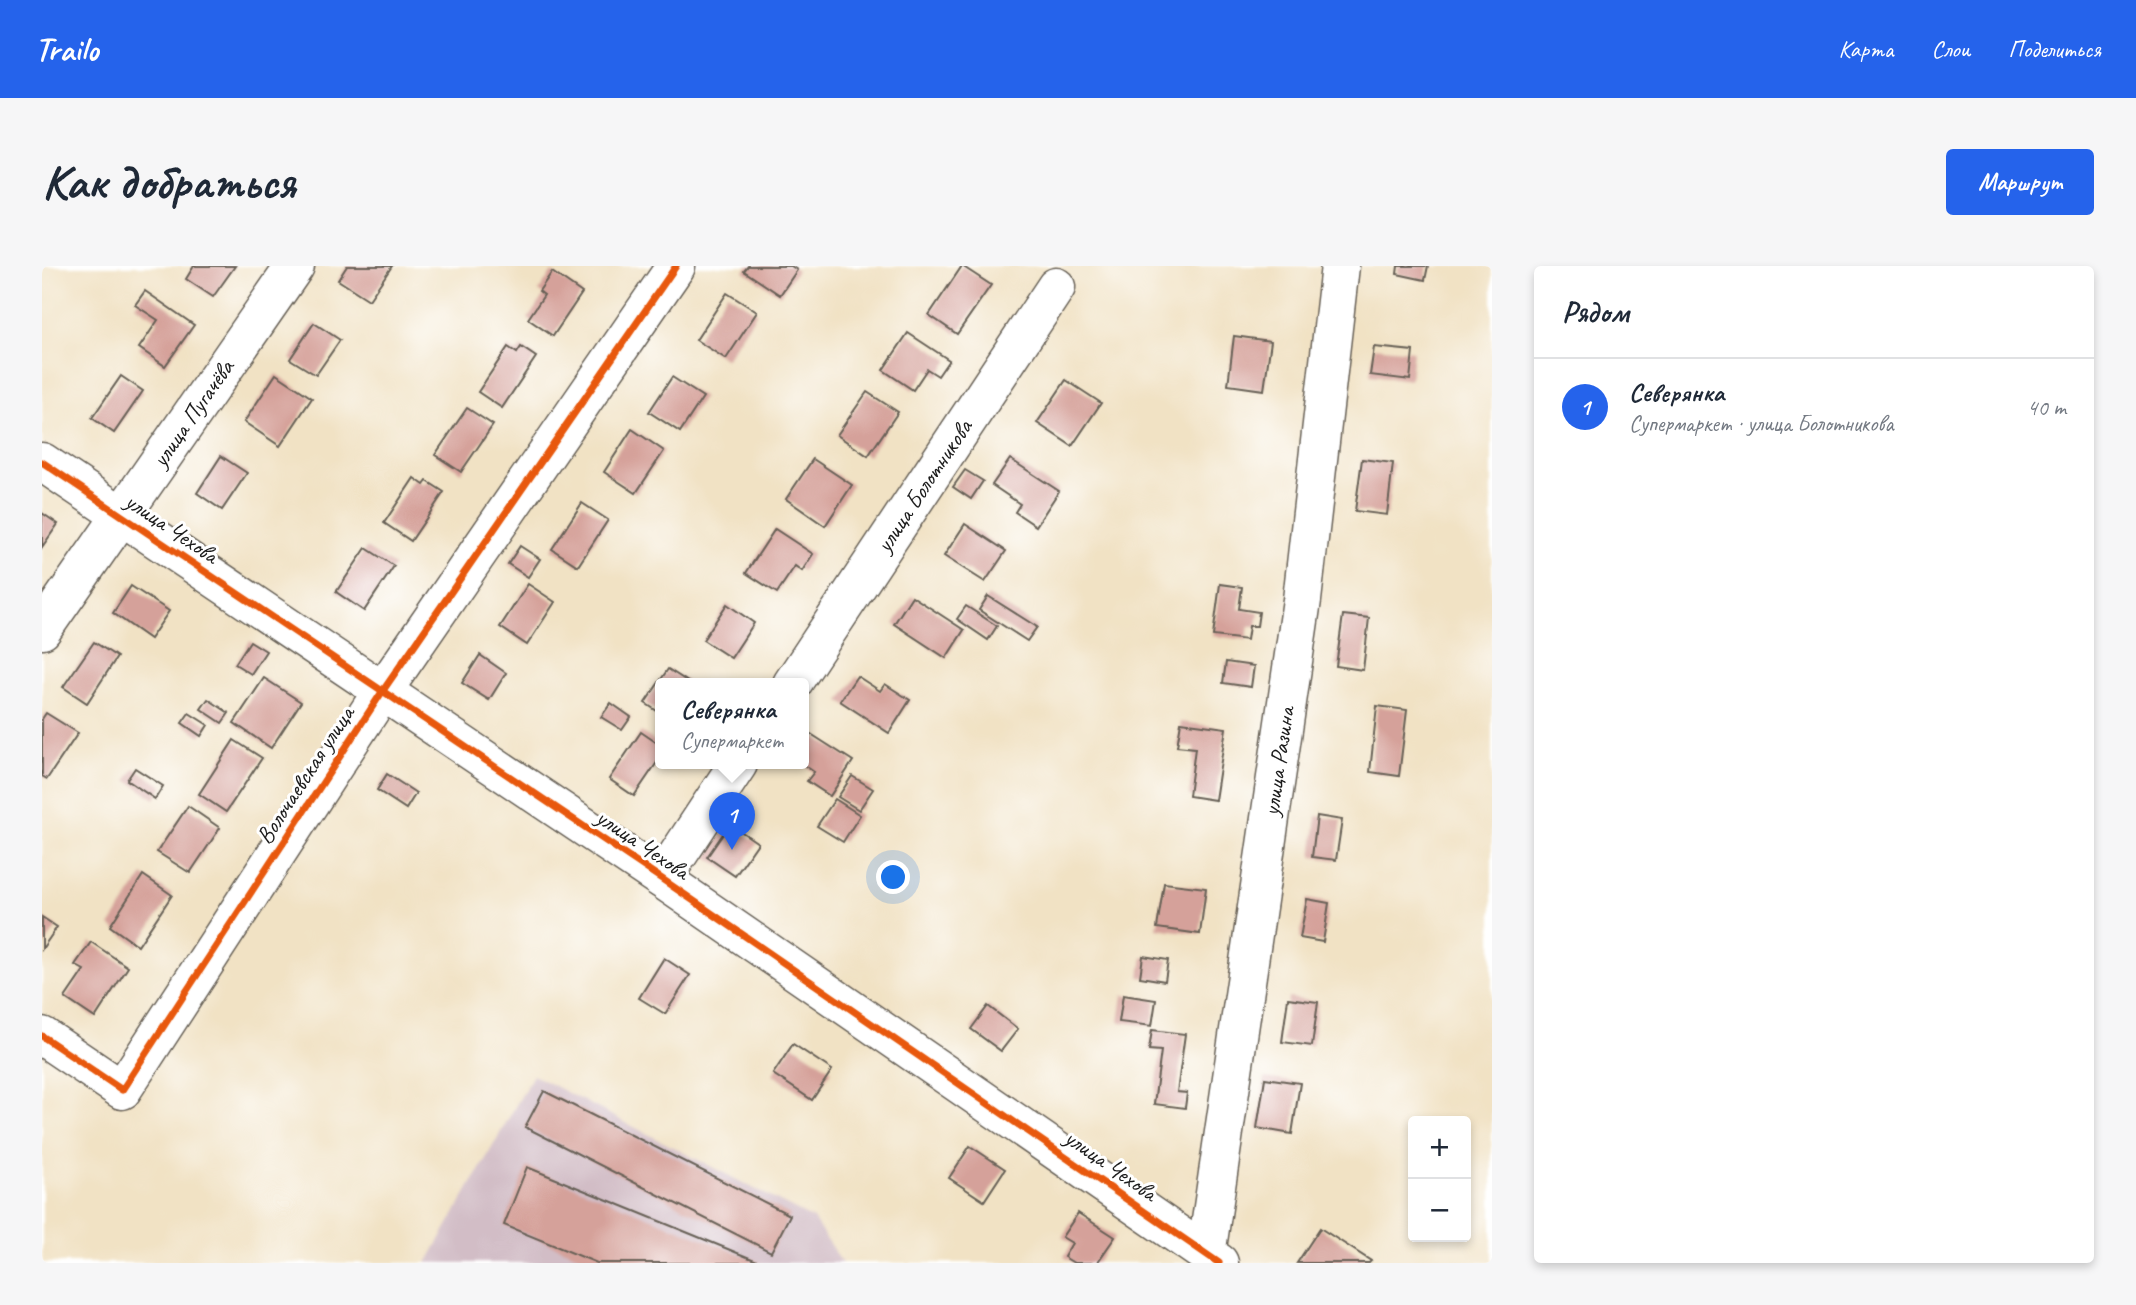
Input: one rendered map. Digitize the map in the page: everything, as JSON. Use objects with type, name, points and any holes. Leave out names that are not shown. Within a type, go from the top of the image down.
[{"type":"street","name":"улица Пугачёва","points":[[42,630],[295,266]]},
{"type":"street","name":"Волочаевская улица","points":[[42,1035],[122,1090],[382,692],[676,266]]},
{"type":"street","name":"улица Разина","points":[[1213,1259],[1302,600],[1340,266]]},
{"type":"street","name":"улица Болотникова","points":[[796,678],[1056,287]]},
{"type":"street","name":"улица Чехова","points":[[42,462],[120,517],[662,879],[1213,1259]]},
{"type":"street","points":[[662,879],[735,769]]},
{"type":"shaded area","points":[[533,1075],[813,1219],[842,1263],[427,1263]]},
{"type":"building","points":[[194,266],[235,266],[213,297],[186,279]]},
{"type":"building","points":[[347,266],[392,266],[369,300],[338,280]]},
{"type":"building","points":[[748,266],[791,266],[797,270],[780,295],[744,271]]},
{"type":"building","points":[[962,266],[991,285],[957,334],[929,315]]},
{"type":"building","points":[[1398,266],[1428,266],[1425,280],[1397,274]]},
{"type":"building","points":[[552,272],[582,293],[553,336],[528,319],[544,295],[539,291]]},
{"type":"building","points":[[145,291],[194,325],[165,366],[139,348],[158,320],[135,305]]},
{"type":"building","points":[[727,293],[757,312],[726,359],[696,340]]},
{"type":"building","points":[[314,323],[340,340],[316,375],[290,359]]},
{"type":"building","points":[[908,333],[949,360],[938,376],[927,369],[913,390],[883,370]]},
{"type":"building","points":[[1234,336],[1271,341],[1264,390],[1228,385]]},
{"type":"building","points":[[508,347],[517,353],[521,347],[536,357],[502,408],[478,392]]},
{"type":"building","points":[[1374,347],[1413,351],[1410,380],[1370,375]]},
{"type":"building","points":[[276,374],[312,398],[280,446],[244,422]]},
{"type":"building","points":[[121,376],[143,391],[114,433],[92,418]]},
{"type":"building","points":[[672,377],[703,397],[680,432],[649,412]]},
{"type":"building","points":[[1066,380],[1101,403],[1072,446],[1037,423]]},
{"type":"building","points":[[867,392],[898,412],[868,456],[837,435]]},
{"type":"building","points":[[467,408],[493,425],[461,472],[435,455]]},
{"type":"building","points":[[632,429],[664,451],[636,493],[604,472]]},
{"type":"building","points":[[221,456],[247,473],[222,510],[197,493]]},
{"type":"building","points":[[813,459],[852,485],[825,526],[786,499]]},
{"type":"building","points":[[1010,459],[1059,491],[1036,526],[1015,512],[1020,504],[992,485]]},
{"type":"building","points":[[1362,459],[1393,463],[1387,515],[1355,511]]},
{"type":"building","points":[[965,470],[983,481],[971,499],[953,487]]},
{"type":"building","points":[[414,478],[424,485],[427,481],[444,492],[411,541],[384,523]]},
{"type":"building","points":[[582,503],[608,520],[578,566],[552,549]]},
{"type":"building","points":[[42,513],[58,524],[42,547]]},
{"type":"building","points":[[965,524],[1006,551],[985,582],[944,556]]},
{"type":"building","points":[[775,529],[813,554],[802,571],[795,566],[777,593],[746,573]]},
{"type":"building","points":[[520,546],[540,559],[528,577],[508,564]]},
{"type":"building","points":[[366,548],[394,566],[364,611],[336,592]]},
{"type":"building","points":[[528,584],[555,602],[527,645],[500,627]]},
{"type":"building","points":[[1220,584],[1242,587],[1239,609],[1259,612],[1257,626],[1249,626],[1247,640],[1213,636]]},
{"type":"building","points":[[131,586],[169,611],[150,639],[113,613]]},
{"type":"building","points":[[912,596],[964,630],[946,658],[894,624]]},
{"type":"building","points":[[988,596],[1037,627],[1027,641],[979,610]]},
{"type":"building","points":[[727,604],[754,623],[731,658],[703,640]]},
{"type":"building","points":[[966,606],[997,626],[988,640],[957,619]]},
{"type":"building","points":[[1343,615],[1369,618],[1363,670],[1336,666]]},
{"type":"building","points":[[250,641],[266,651],[251,674],[235,664]]},
{"type":"building","points":[[94,642],[117,657],[87,703],[63,687]]},
{"type":"building","points":[[480,655],[506,673],[489,700],[462,683]]},
{"type":"building","points":[[1226,662],[1254,666],[1251,687],[1223,683]]},
{"type":"building","points":[[668,669],[682,678],[662,678]]},
{"type":"building","points":[[857,676],[880,691],[885,684],[910,700],[889,733],[840,701]]},
{"type":"building","points":[[264,678],[301,702],[271,748],[234,723]]},
{"type":"building","points":[[655,688],[655,710],[645,703]]},
{"type":"building","points":[[208,699],[229,713],[222,723],[201,709]]},
{"type":"building","points":[[611,703],[631,717],[622,730],[601,717]]},
{"type":"building","points":[[1377,706],[1407,710],[1399,776],[1370,772]]},
{"type":"building","points":[[46,713],[78,733],[47,779],[42,776],[42,719]]},
{"type":"building","points":[[189,713],[208,725],[201,736],[182,723]]},
{"type":"building","points":[[1181,722],[1226,728],[1215,800],[1189,796],[1195,748],[1177,746]]},
{"type":"building","points":[[641,732],[655,742],[655,765],[634,796],[609,779]]},
{"type":"building","points":[[811,734],[853,761],[830,796],[807,781],[814,772],[809,768]]},
{"type":"building","points":[[234,740],[262,758],[226,812],[199,794]]},
{"type":"building","points":[[135,768],[163,786],[155,799],[127,780]]},
{"type":"building","points":[[387,774],[416,793],[406,809],[377,790]]},
{"type":"building","points":[[852,776],[873,789],[859,810],[838,797]]},
{"type":"building","points":[[835,799],[860,815],[843,842],[817,826]]},
{"type":"building","points":[[188,806],[220,828],[190,873],[157,852]]},
{"type":"building","points":[[1317,816],[1342,820],[1336,860],[1312,857]]},
{"type":"building","points":[[730,824],[758,843],[735,876],[707,857]]},
{"type":"building","points":[[143,875],[172,895],[138,946],[110,926]]},
{"type":"building","points":[[1164,883],[1206,888],[1200,934],[1157,928]]},
{"type":"building","points":[[1307,899],[1329,903],[1323,942],[1300,938]]},
{"type":"building","points":[[42,917],[57,927],[42,949]]},
{"type":"building","points":[[91,942],[128,967],[95,1018],[65,998],[84,970],[75,965]]},
{"type":"building","points":[[1143,956],[1168,960],[1165,981],[1140,977]]},
{"type":"building","points":[[664,958],[690,975],[665,1014],[639,998]]},
{"type":"building","points":[[1123,995],[1156,1000],[1152,1026],[1119,1022]]},
{"type":"building","points":[[1288,998],[1318,1002],[1312,1046],[1282,1042]]},
{"type":"building","points":[[988,1006],[1018,1029],[1001,1051],[971,1029]]},
{"type":"building","points":[[1152,1030],[1185,1034],[1177,1092],[1187,1093],[1185,1108],[1154,1104],[1161,1051],[1149,1050]]},
{"type":"building","points":[[793,1044],[832,1070],[812,1100],[773,1074]]},
{"type":"building","points":[[1265,1078],[1300,1083],[1292,1134],[1257,1128]]},
{"type":"building","points":[[544,1091],[790,1215],[771,1252],[525,1127]]},
{"type":"building","points":[[970,1146],[1005,1169],[984,1201],[949,1178]]},
{"type":"building","points":[[527,1167],[762,1263],[597,1263],[504,1225]]},
{"type":"building","points":[[1078,1213],[1115,1237],[1097,1263],[1074,1263],[1064,1257],[1072,1243],[1062,1237]]},
{"type":"building","points":[[1320,1228],[1371,1261],[1297,1263]]},
{"type":"cycle path","points":[[42,1036],[122,1090],[382,692],[676,266]]},
{"type":"cycle path","points":[[42,462],[662,879],[1219,1263]]},
{"type":"place","name":"Северянка","points":[[732,850]]}]
